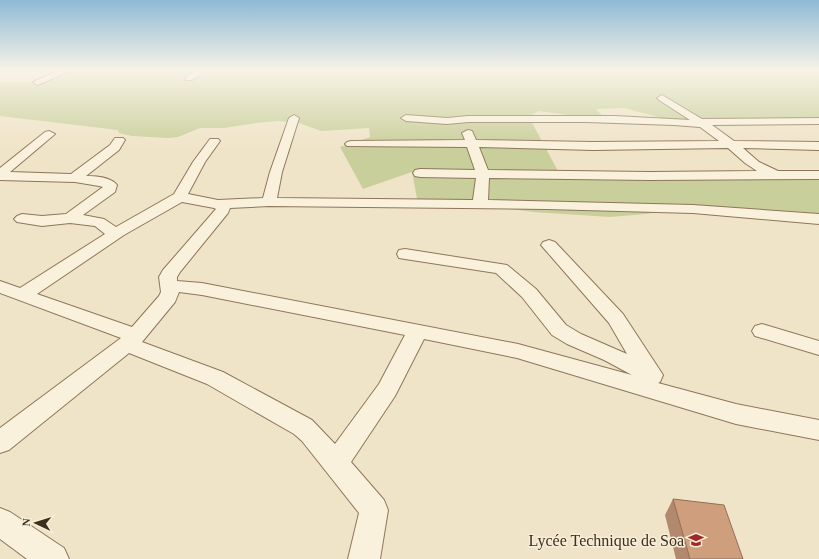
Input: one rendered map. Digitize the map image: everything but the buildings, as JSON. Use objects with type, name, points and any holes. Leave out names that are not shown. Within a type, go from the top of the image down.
[{"type":"street","points":[[662,98],[702,123],[731,144],[759,169],[777,175]]},
{"type":"street","points":[[269,202],[276,172],[294,118]]},
{"type":"street","points":[[406,118],[447,121],[465,119],[627,120],[702,123],[819,121]]},
{"type":"street","points":[[465,119],[471,143],[483,174],[480,205]]},
{"type":"street","points":[[0,175],[49,134]]},
{"type":"street","points":[[73,178],[115,147],[119,140]]},
{"type":"street","points":[[22,294],[115,234],[180,197],[199,162],[214,141]]},
{"type":"street","points":[[351,144],[471,143],[593,146],[731,144],[819,146]]},
{"type":"street","points":[[420,173],[650,176],[819,175]]},
{"type":"street","points":[[0,175],[73,178],[106,183],[110,186],[110,189],[70,218]]},
{"type":"street","points":[[180,197],[218,204],[269,202],[693,209],[819,220]]},
{"type":"street","points":[[0,442],[132,340],[168,298],[168,277],[172,270],[223,210],[223,206],[218,204]]},
{"type":"street","points":[[22,219],[42,221],[70,218],[99,222],[115,234]]},
{"type":"street","points":[[549,245],[616,319],[658,385]]},
{"type":"street","points":[[405,254],[501,269],[529,293],[559,330],[574,339],[612,355],[658,385]]},
{"type":"street","points":[[169,285],[202,289],[518,351],[658,385],[736,414],[819,430]]},
{"type":"street","points":[[0,287],[22,294],[132,340],[215,378],[275,411],[311,434],[374,510],[364,559]]},
{"type":"street","points":[[335,464],[387,390],[418,331]]},
{"type":"street","points":[[762,331],[819,348]]},
{"type":"street","points":[[0,522],[53,559]]},
{"type":"green space","points":[[0,96],[819,96],[819,120],[669,120],[624,108],[596,109],[606,120],[538,111],[529,117],[559,173],[819,175],[819,221],[678,209],[646,214],[610,217],[533,212],[446,200],[425,207],[418,204],[412,172],[363,189],[340,147],[370,137],[369,128],[321,131],[299,123],[278,121],[224,128],[200,128],[178,137],[168,138],[132,136],[119,133],[118,130],[0,116]]},
{"type":"place","name":"Lycée Technique de Soa","points":[[696,540]]}]
